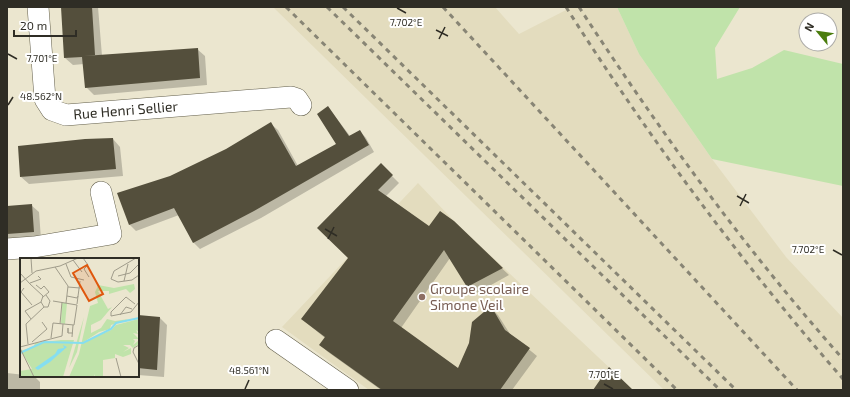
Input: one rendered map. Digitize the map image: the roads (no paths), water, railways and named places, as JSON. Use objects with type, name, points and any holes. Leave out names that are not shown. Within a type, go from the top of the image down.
[{"type":"street","name":"Rue Henri Sellier","points":[[38,7],[45,99],[52,110],[66,115],[291,97],[297,99],[300,105]]},
{"type":"street","points":[[7,249],[34,247],[111,234],[101,192]]},
{"type":"street","points":[[276,340],[348,390]]},
{"type":"railway","points":[[286,7],[677,390]]},
{"type":"railway","points":[[327,7],[720,390]]},
{"type":"railway","points":[[343,7],[736,390]]},
{"type":"railway","points":[[443,7],[797,390]]},
{"type":"railway","points":[[566,7],[630,104],[697,198],[768,290],[843,379]]},
{"type":"railway","points":[[579,7],[640,98],[704,188],[737,232],[843,359]]},
{"type":"place","name":"Groupe scolaire Simone Veil","points":[[422,297]]}]
